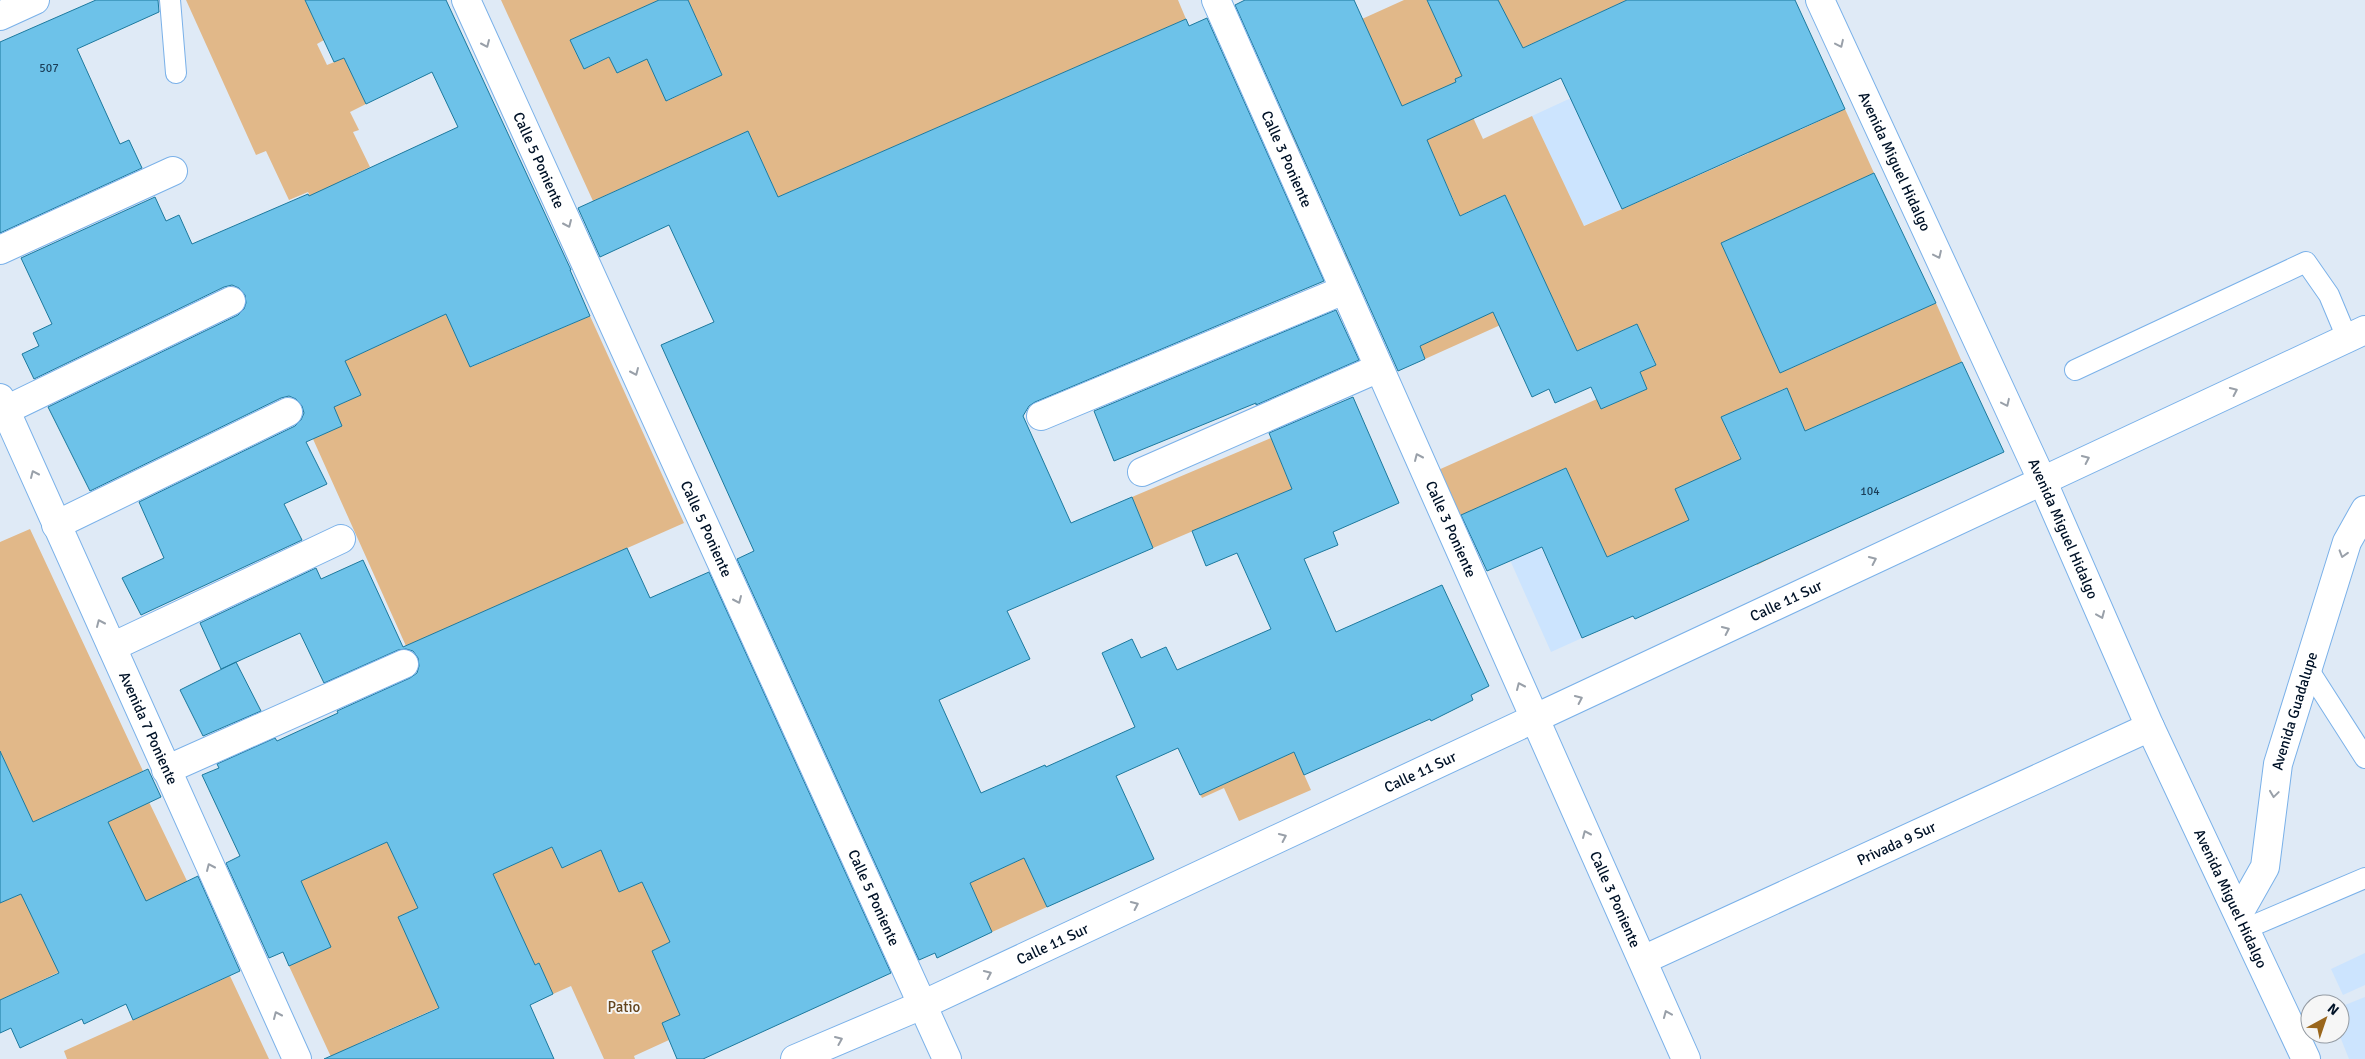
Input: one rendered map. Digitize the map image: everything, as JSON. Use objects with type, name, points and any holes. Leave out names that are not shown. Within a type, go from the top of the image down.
[{"type":"street","points":[[0,16],[36,0]]},
{"type":"street","name":"Calle 5 Poniente","points":[[466,0],[947,1059]]},
{"type":"street","name":"Calle 3 Poniente","points":[[1216,0],[1686,1059]]},
{"type":"street","name":"Avenida Miguel Hidalgo","points":[[1820,0],[2042,480],[2150,727],[2306,1059]]},
{"type":"street","points":[[0,250],[173,171]]},
{"type":"street","points":[[1041,416],[1344,290]]},
{"type":"street","points":[[3,404],[230,302]]},
{"type":"street","points":[[2042,480],[2356,334]]},
{"type":"street","points":[[1142,472],[1379,368]]},
{"type":"street","name":"Avenida 7 Poniente","points":[[3,404],[297,1059]]},
{"type":"street","points":[[56,525],[288,412]]},
{"type":"street","name":"Calle 11 Sur","points":[[794,1059],[922,1005],[1535,720],[2042,480]]},
{"type":"street","name":"Avenida Guadalupe","points":[[2242,921],[2265,867],[2278,764],[2347,542],[2365,510]]},
{"type":"street","points":[[112,647],[340,540]]},
{"type":"street","points":[[166,770],[404,664]]},
{"type":"street","name":"Privada 9 Sur","points":[[1643,960],[2150,727]]},
{"type":"lane","points":[[170,0],[176,73]]},
{"type":"lane","points":[[2075,370],[2306,262],[2356,334]]},
{"type":"lane","points":[[2308,669],[2365,758]]},
{"type":"lane","points":[[2242,921],[2365,878]]},
{"type":"shaded area","points":[[1571,98],[1622,209],[1583,226],[1532,116]]},
{"type":"shaded area","points":[[1541,547],[1582,638],[1551,652],[1510,560]]},
{"type":"shaded area","points":[[2365,953],[2365,985],[2343,994],[2331,969]]},
{"type":"shaded area","points":[[2365,997],[2365,1059],[2349,1059],[2343,1044],[2350,1044],[2350,1003]]},
{"type":"green space","points":[[186,0],[305,0],[324,40],[317,44],[327,65],[344,58],[366,104],[350,112],[359,130],[353,132],[370,167],[351,176],[370,218],[329,237],[308,192],[289,200],[266,151],[256,155]]},
{"type":"green space","points":[[501,0],[659,0],[570,40],[584,69],[696,18],[688,0],[1178,0],[1186,19],[778,197],[748,131],[593,201]],"holes":[[[706,38],[722,75],[667,101],[658,59]]]},
{"type":"green space","points":[[1404,0],[1427,0],[1458,67],[1498,0],[1627,0],[1455,79],[1483,139],[1532,116],[1584,226],[1749,153],[1725,101],[1777,78],[1800,130],[1845,109],[1874,173],[1721,243],[1780,373],[1839,347],[1876,287],[1892,323],[1936,303],[1962,362],[1805,431],[1786,388],[1721,417],[1761,505],[1754,509],[1775,556],[1757,565],[1742,532],[1672,564],[1658,534],[1606,557],[1566,468],[1457,517],[1436,471],[1597,399],[1601,409],[1647,389],[1640,372],[1656,364],[1637,324],[1574,352],[1566,326],[1554,301],[1425,359],[1420,346],[1485,271],[1530,250],[1505,195],[1345,268],[1340,255],[1455,203],[1409,103],[1294,154],[1280,123],[1388,74],[1342,28]]},
{"type":"green space","points":[[446,314],[471,367],[590,316],[684,523],[406,646],[313,439],[334,407],[360,395],[345,361]]},
{"type":"green space","points":[[1271,438],[1292,489],[1153,548],[1132,497]]},
{"type":"green space","points":[[30,529],[143,771],[0,837],[0,806],[21,796],[0,751],[0,542]]},
{"type":"green space","points":[[1294,752],[1311,790],[1239,821],[1224,788],[1202,798],[1187,766],[1250,772]]},
{"type":"green space","points":[[149,802],[187,881],[59,972],[0,1000],[0,903],[49,881],[87,832]]},
{"type":"green space","name":"Patio","points":[[387,842],[418,908],[398,917],[512,916],[493,874],[552,847],[562,868],[601,850],[619,892],[642,882],[670,942],[652,951],[680,1015],[662,1023],[669,1040],[634,1056],[635,1059],[604,1059],[571,986],[553,994],[538,963],[361,1042],[332,1059],[289,966],[301,881]]},
{"type":"green space","points":[[1024,858],[1047,907],[992,932],[970,883]]},
{"type":"green space","points":[[230,976],[269,1059],[67,1059],[64,1051]]},
{"type":"building","points":[[96,0],[158,0],[159,12],[77,49],[120,144],[129,140],[142,168],[0,233],[0,42]]},
{"type":"building","points":[[305,0],[446,0],[571,270],[590,316],[470,367],[446,314],[345,361],[361,395],[334,407],[342,426],[306,442],[327,484],[284,504],[302,540],[141,615],[122,578],[164,558],[139,502],[295,426],[301,420],[304,413],[302,406],[296,399],[289,396],[281,398],[90,491],[48,407],[238,315],[244,309],[246,303],[245,295],[239,288],[232,285],[224,287],[34,379],[22,354],[39,346],[33,333],[52,324],[21,258],[155,197],[166,221],[179,215],[192,244],[308,194],[309,196],[458,127],[432,72],[366,104],[344,58],[334,62]]},
{"type":"building","points":[[659,0],[688,0],[722,75],[666,101],[647,59],[617,73],[609,57],[584,69],[570,40]]},
{"type":"building","points":[[1245,0],[1354,0],[1402,106],[1456,82],[1455,79],[1462,76],[1427,0],[1498,0],[1523,48],[1627,0],[1795,0],[1845,109],[1622,209],[1561,78],[1427,140],[1460,216],[1505,195],[1577,351],[1637,324],[1656,365],[1640,372],[1647,389],[1601,409],[1591,387],[1555,403],[1549,389],[1532,397],[1493,312],[1420,346],[1425,359],[1398,371],[1235,5]]},
{"type":"building","points":[[1207,18],[1324,281],[1029,406],[1023,416],[1071,523],[1132,497],[1153,548],[1007,611],[1030,659],[939,700],[981,793],[1045,765],[1046,767],[1135,727],[1102,653],[1132,639],[1141,658],[1166,647],[1177,670],[1271,629],[1237,553],[1206,566],[1192,531],[1292,489],[1269,433],[1353,397],[1399,503],[1333,532],[1338,545],[1304,559],[1336,632],[1442,585],[1489,686],[1471,695],[1473,700],[1431,721],[1430,719],[1304,775],[1294,752],[1200,795],[1178,748],[1116,776],[1154,859],[1047,907],[1024,858],[970,883],[992,932],[937,958],[935,953],[919,960],[737,559],[754,551],[661,345],[714,322],[669,225],[600,257],[578,208],[748,131],[778,197],[1186,19],[1189,26]]},
{"type":"building","points":[[1874,173],[1936,303],[1780,373],[1721,243]]},
{"type":"building","points":[[1336,310],[1359,360],[1256,405],[1256,403],[1114,461],[1094,411]]},
{"type":"building","points":[[1962,362],[2004,452],[1635,619],[1633,616],[1582,638],[1542,547],[1487,571],[1461,515],[1566,468],[1607,557],[1689,520],[1675,489],[1741,459],[1721,417],[1787,388],[1805,431]]},
{"type":"building","points":[[627,548],[650,598],[709,572],[891,973],[703,1059],[677,1059],[662,1023],[680,1015],[652,951],[670,942],[642,882],[619,892],[601,850],[562,868],[552,847],[493,874],[535,965],[539,963],[553,994],[530,1005],[554,1059],[324,1059],[439,1008],[398,917],[418,908],[387,842],[301,881],[331,947],[289,966],[283,952],[269,958],[226,863],[240,856],[202,775],[219,768],[217,764],[275,738],[277,741],[410,678],[417,673],[419,666],[418,658],[413,651],[406,649],[398,650],[324,683],[300,633],[221,669],[200,623],[316,568],[321,579],[363,560],[403,647]]},
{"type":"building","points":[[236,662],[261,711],[203,736],[180,690]]},
{"type":"building","points":[[0,751],[33,822],[148,769],[161,797],[108,822],[146,901],[198,876],[240,971],[133,1020],[126,1004],[84,1024],[82,1019],[20,1048],[11,1028],[0,1033],[0,1000],[59,973],[21,894],[0,903]]}]
